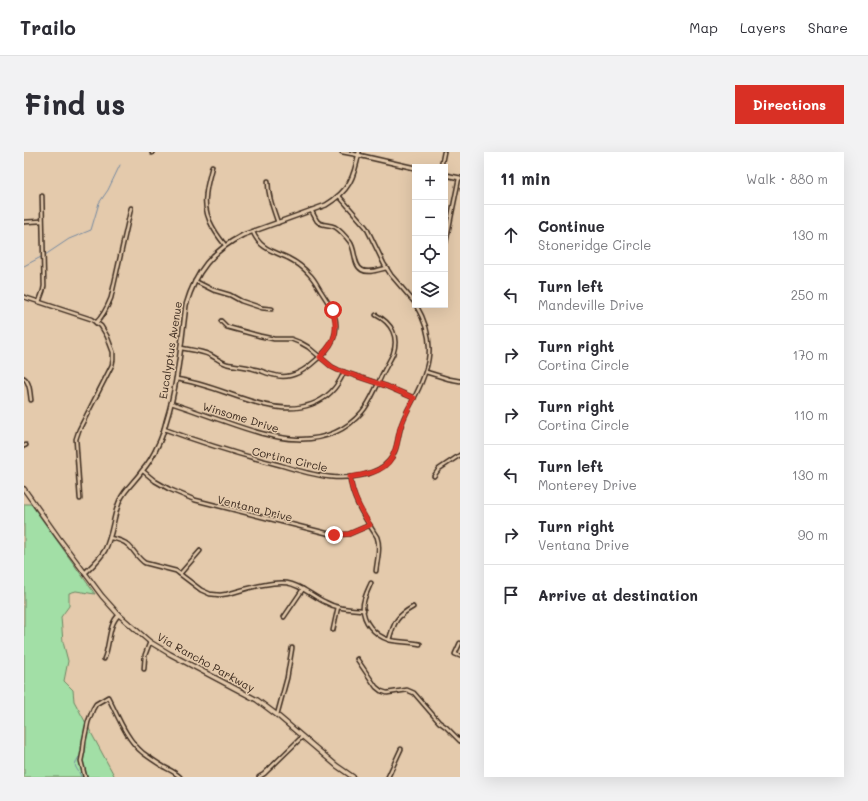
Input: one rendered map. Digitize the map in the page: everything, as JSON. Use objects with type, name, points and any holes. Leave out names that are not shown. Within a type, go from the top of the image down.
[{"type":"main road","name":"Via Rancho Parkway","points":[[24,489],[102,596],[119,615],[150,642],[257,700],[337,766],[353,777]]},
{"type":"street","points":[[342,152],[358,154],[412,167]]},
{"type":"street","points":[[442,164],[444,152]]},
{"type":"street","name":"Eucalyptus Avenue","points":[[85,573],[102,554],[110,538],[121,499],[151,459],[159,444],[176,388],[186,304],[189,293],[200,270],[225,245],[243,235],[326,205],[339,196],[344,192],[354,173],[358,154]]},
{"type":"street","points":[[212,166],[206,194],[206,208],[212,227],[225,245]]},
{"type":"street","points":[[447,236],[459,178],[448,176]]},
{"type":"street","points":[[268,180],[269,197],[278,223]]},
{"type":"street","points":[[39,302],[44,286],[42,196]]},
{"type":"street","name":"Cortina Circle","points":[[339,196],[366,227],[391,275],[412,299]]},
{"type":"street","points":[[96,323],[101,318],[108,306],[131,208]]},
{"type":"street","points":[[311,210],[317,221],[321,224],[334,226],[352,244],[359,267],[367,272],[387,268]]},
{"type":"street","points":[[24,222],[42,221]]},
{"type":"street","points":[[180,348],[198,351],[228,364],[254,369],[275,376],[283,376],[296,374],[308,368],[327,350],[332,343],[336,328],[333,310],[309,274],[294,261],[261,245],[253,232]]},
{"type":"street","points":[[194,281],[213,290],[230,295],[241,301],[262,308],[272,309]]},
{"type":"street","points":[[24,297],[85,316],[101,326],[107,336],[113,352],[113,360],[108,373],[79,430],[76,439],[80,499]]},
{"type":"street","name":"Cortina Circle","points":[[164,429],[242,456],[311,474],[331,477],[350,477],[374,472],[382,468],[389,461],[395,451],[403,418],[428,367],[430,352],[428,330],[418,308]]},
{"type":"street","name":"Winsome Drive","points":[[171,403],[262,434],[281,438],[306,439],[330,435],[339,431],[352,421],[368,405],[393,354],[395,348],[395,338],[390,326],[387,322],[376,315]]},
{"type":"street","points":[[221,320],[227,326],[260,336],[274,339],[285,338],[302,343],[332,367],[405,393],[414,398]]},
{"type":"street","points":[[176,379],[199,384],[265,405],[298,408],[322,400],[331,393],[344,372]]},
{"type":"street","points":[[426,372],[460,381]]},
{"type":"street","points":[[24,378],[27,379],[28,382],[31,400]]},
{"type":"street","points":[[434,476],[439,469],[460,455]]},
{"type":"street","name":"Ventana Drive","points":[[142,471],[169,489],[195,500],[334,535],[349,534],[370,525]]},
{"type":"street","points":[[350,477],[354,496],[379,541],[376,571]]},
{"type":"street","points":[[110,538],[127,544],[145,563],[176,571],[193,585],[210,594],[227,594],[272,583],[279,583],[294,585],[326,603],[338,607],[364,610]]},
{"type":"street","points":[[180,574],[200,551]]},
{"type":"street","points":[[371,583],[364,599],[363,606],[366,620],[374,632],[389,640],[420,644]]},
{"type":"street","points":[[284,617],[303,589]]},
{"type":"street","points":[[333,630],[338,607]]},
{"type":"street","points":[[389,640],[392,628],[397,619],[404,612],[413,607]]},
{"type":"street","points":[[104,659],[107,653],[110,630],[113,622],[119,615]]},
{"type":"street","points":[[144,669],[150,642]]},
{"type":"street","points":[[460,643],[455,654],[460,656]]},
{"type":"street","points":[[277,715],[287,678],[292,648]]},
{"type":"street","points":[[357,659],[376,687],[381,691],[387,693],[407,690],[414,693],[439,722],[460,741]]},
{"type":"street","points":[[85,777],[81,761],[88,722],[96,704],[108,697],[128,735],[142,752],[165,768],[176,772],[180,777]]},
{"type":"street","points":[[259,777],[264,774],[302,737]]},
{"type":"street","points":[[388,777],[401,749]]},
{"type":"green space","points":[[24,504],[31,504],[95,594],[76,591],[69,593],[69,606],[61,617],[63,642],[68,661],[64,681],[73,690],[74,701],[115,777],[24,777]]},
{"type":"waterway","points":[[45,255],[69,239],[91,230],[99,203],[108,190],[120,165]]},
{"type":"waterway","points":[[24,266],[41,257]]},
{"type":"waterway","points":[[79,757],[75,766],[81,777]]},
{"type":"route","points":[[333,310],[336,322],[334,337],[332,343],[320,357],[338,370],[386,386],[414,398],[403,418],[395,451],[389,461],[382,468],[374,472],[350,477],[354,496],[370,525],[349,534],[339,536],[334,535]]}]
